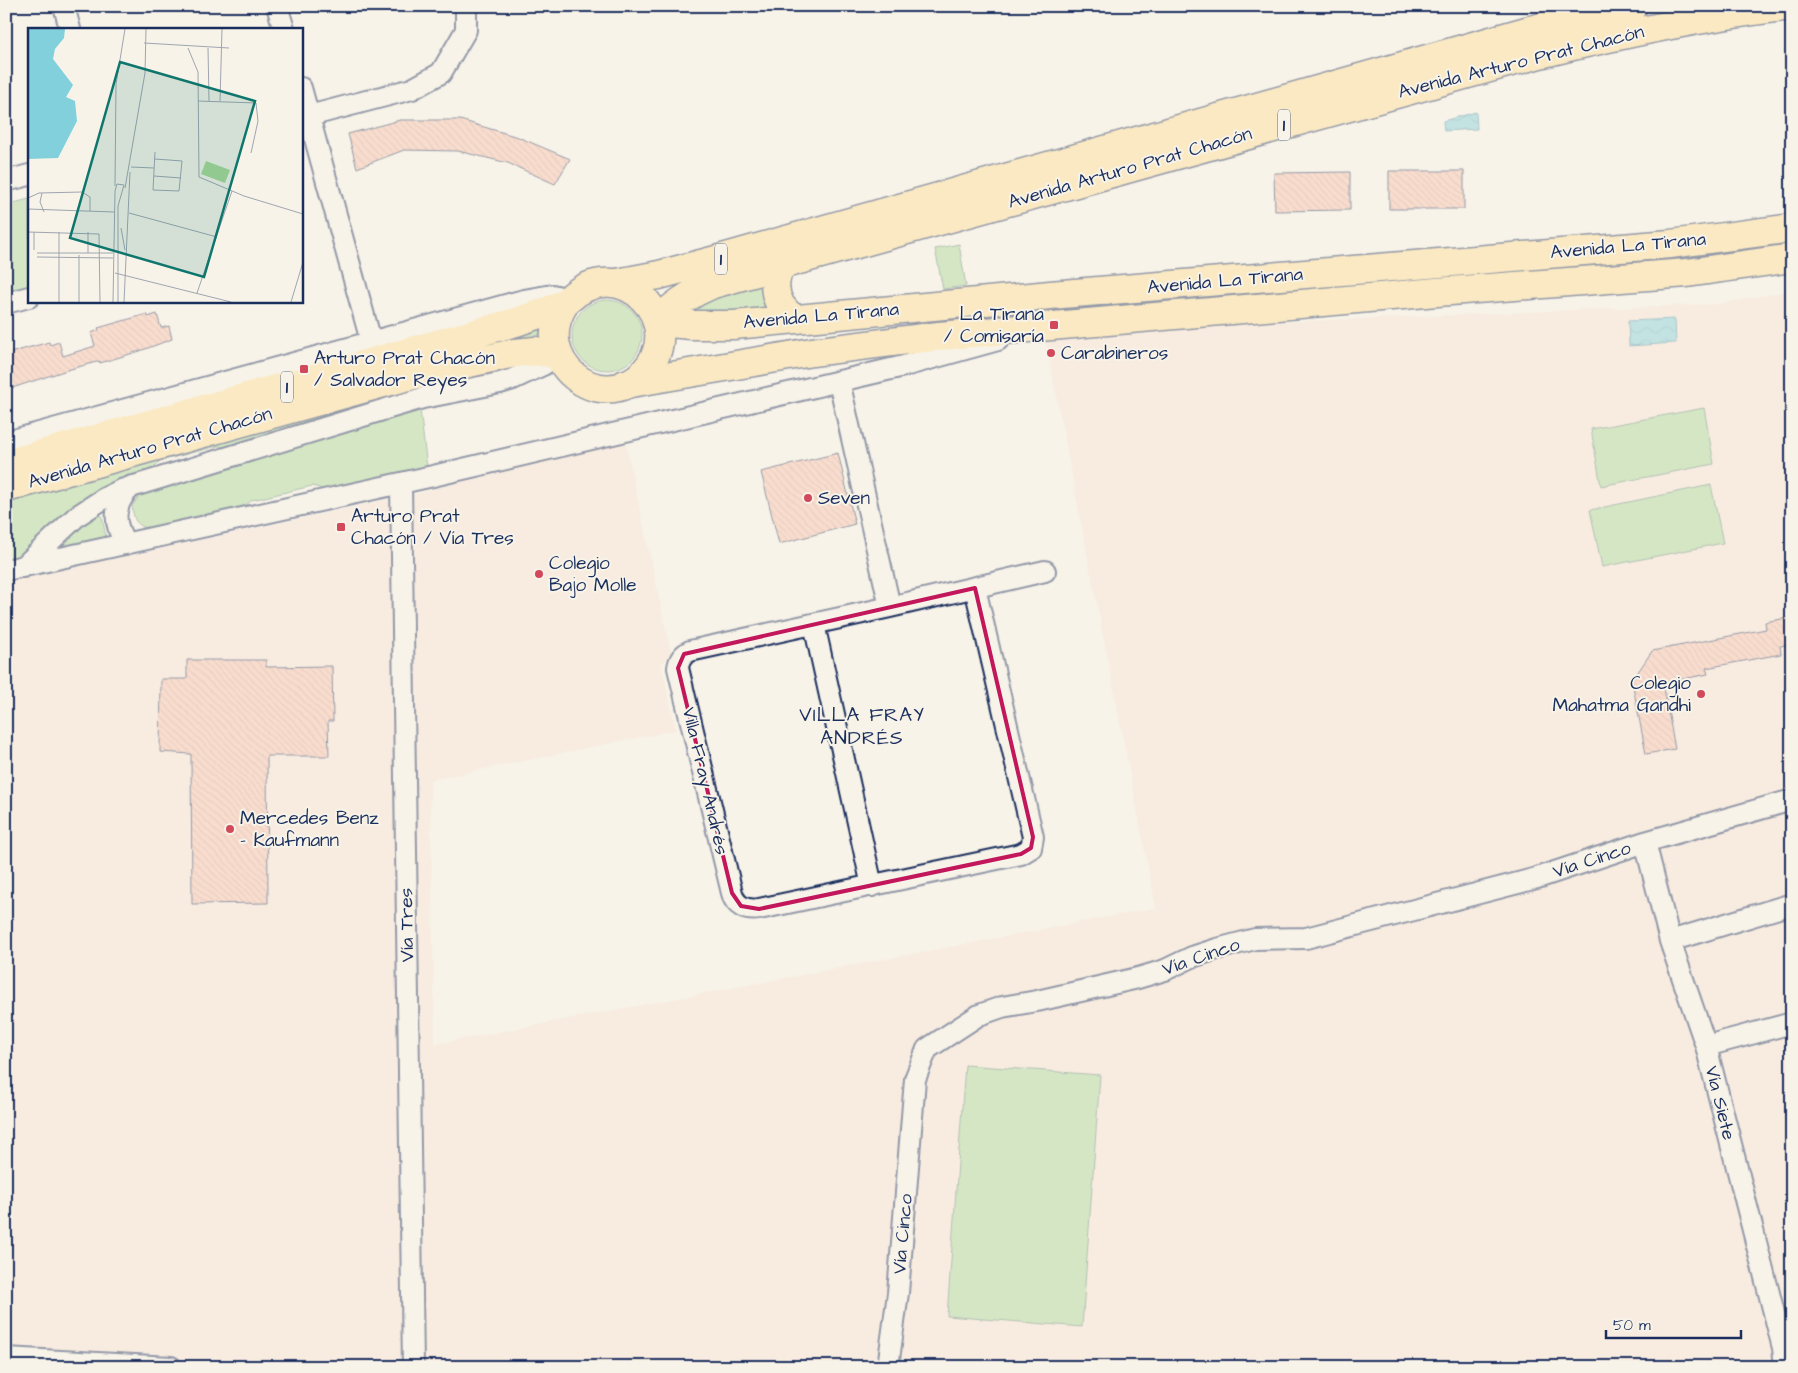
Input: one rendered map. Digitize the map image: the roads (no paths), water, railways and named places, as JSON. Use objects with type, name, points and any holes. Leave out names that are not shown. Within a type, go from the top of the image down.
[{"type":"main road","name":"Avenida Arturo Prat Chacón","points":[[6,464],[516,322],[548,311],[567,301],[580,289],[594,284],[617,283],[660,275],[1521,33],[1632,6]]},
{"type":"main road","name":"Avenida Arturo Prat Chacón","points":[[657,322],[670,308],[698,290],[781,265],[1536,55],[1669,25],[1792,6]]},
{"type":"main road","name":"Avenida La Tirana","points":[[657,322],[710,326],[795,319],[1060,294],[1670,244],[1792,228]]},
{"type":"main road","name":"Avenida La Tirana","points":[[625,384],[876,343],[992,330],[1437,292],[1687,274],[1792,258]]},
{"type":"main road","points":[[781,265],[775,279],[776,294],[783,309],[795,319]]},
{"type":"main road","points":[[567,301],[560,310],[554,337],[558,354],[565,367],[582,381],[603,387],[610,388],[625,384],[640,376],[651,363],[657,347],[657,322],[651,308],[642,297],[630,288],[617,283]]},
{"type":"main road","name":"Avenida Arturo Prat Chacón","points":[[6,488],[432,370],[525,352],[558,354]]},
{"type":"street","points":[[64,6],[70,28]]},
{"type":"street","points":[[277,6],[284,28]]},
{"type":"street","points":[[309,116],[412,89],[442,73],[466,30],[466,6]]},
{"type":"street","points":[[302,92],[370,341]]},
{"type":"street","points":[[6,181],[28,174]]},
{"type":"street","points":[[6,442],[533,297],[552,295],[567,301]]},
{"type":"street","points":[[6,304],[28,297]]},
{"type":"street","name":"Avenida La Tirana","points":[[401,483],[839,381],[928,359],[1045,326]]},
{"type":"street","name":"Avenida Arturo Prat Chacón","points":[[15,568],[77,516],[103,499],[133,486],[414,401],[507,382],[526,374],[558,354]]},
{"type":"street","points":[[839,381],[890,608]]},
{"type":"street","name":"Avenida Arturo Prat Chacón","points":[[15,568],[401,483]]},
{"type":"street","name":"Vía Tres","points":[[401,483],[413,1367]]},
{"type":"street","name":"Avenida Arturo Prat Chacón","points":[[126,544],[117,528],[117,510],[120,500],[133,486]]},
{"type":"street","name":"Villa Fray Andrés","points":[[975,588],[1033,837],[1031,848],[1021,854],[752,910],[746,909],[736,902],[732,893],[678,668],[681,658],[690,651],[890,608],[1045,571]]},
{"type":"street","points":[[814,624],[872,886]]},
{"type":"street","name":"Vía Cinco","points":[[888,1367],[898,1293],[916,1079],[927,1048],[979,1015],[1002,1008],[1037,1002],[1138,978],[1165,970],[1200,954],[1255,939],[1306,938],[1537,878],[1646,842],[1792,800]]},
{"type":"street","name":"Vía Siete","points":[[1646,842],[1670,941],[1706,1046],[1783,1348],[1785,1367]]},
{"type":"street","points":[[1670,941],[1792,904]]},
{"type":"street","points":[[1706,1046],[1792,1023]]},
{"type":"street","points":[[6,1358],[171,1367]]},
{"type":"water","points":[[1476,112],[1477,129],[1444,131],[1443,121]]},
{"type":"water","points":[[1675,319],[1676,343],[1629,346],[1628,321]]},
{"type":"place","name":"La Tirana / Comisaría","points":[[1054,325]]},
{"type":"place","name":"Carabineros","points":[[1051,353]]},
{"type":"place","name":"Arturo Prat Chacón / Salvador Reyes","points":[[304,369]]},
{"type":"place","name":"Seven","points":[[808,498]]},
{"type":"place","name":"Arturo Prat Chacón / Vía Tres","points":[[341,527]]},
{"type":"place","name":"Colegio Bajo Molle","points":[[539,574]]},
{"type":"place","name":"Colegio Mahatma Gandhi","points":[[1701,694]]},
{"type":"place","name":"Mercedes Benz - Kaufmann","points":[[230,829]]},
{"type":"district","name":"VILLA FRAY ANDRÉS","points":[[862,726]]}]
